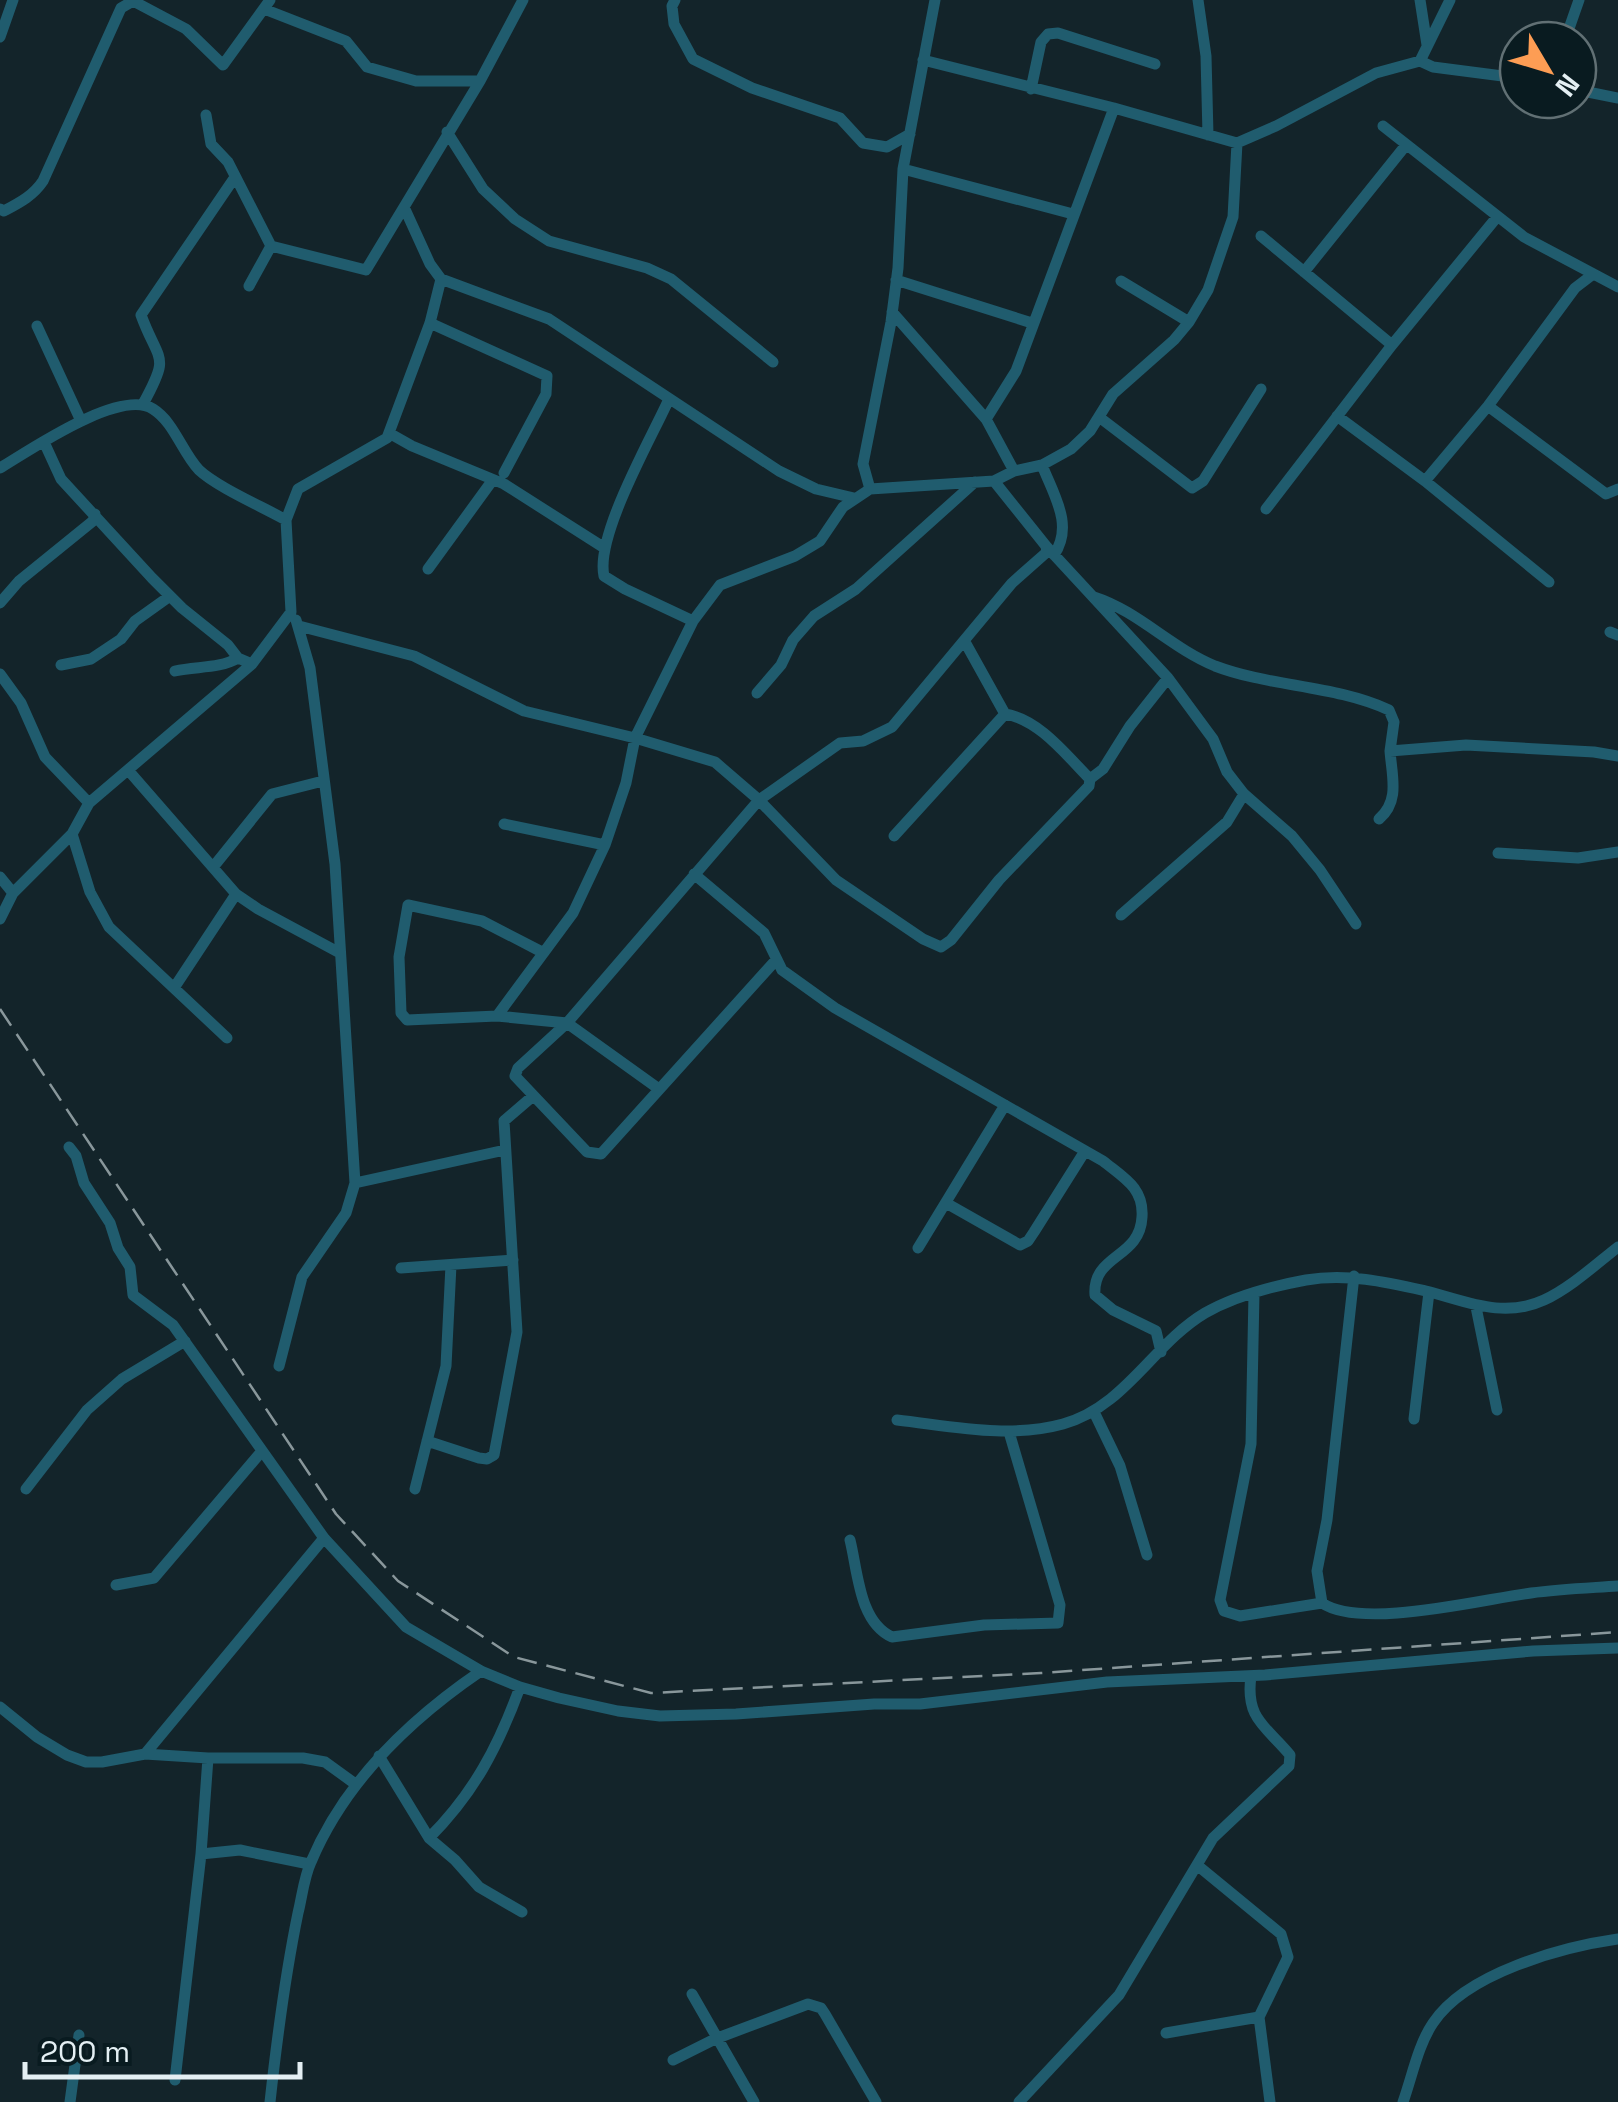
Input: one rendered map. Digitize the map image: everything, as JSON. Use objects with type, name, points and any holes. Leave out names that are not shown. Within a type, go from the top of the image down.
[{"type":"street","points":[[0,36],[13,0]]},
{"type":"street","points":[[206,116],[211,144],[228,162],[271,246],[366,270],[524,0]]},
{"type":"street","points":[[675,0],[674,24],[693,59],[752,88],[840,118],[863,143],[887,147],[910,134]]},
{"type":"street","points":[[870,489],[863,464],[892,312],[902,169],[934,0]]},
{"type":"street","points":[[1198,0],[1206,56],[1208,135]]},
{"type":"street","points":[[1420,0],[1427,45]]},
{"type":"street","points":[[1420,61],[1450,0]]},
{"type":"street","points":[[0,209],[4,211],[21,202],[43,181],[121,8],[133,1],[186,29],[223,65],[267,5],[346,41],[368,68],[416,81],[480,81]]},
{"type":"street","points":[[1030,88],[1042,42],[1048,34],[1058,33],[1154,64]]},
{"type":"street","points":[[923,60],[1237,143],[1376,74],[1420,61],[1433,67],[1498,75]]},
{"type":"street","points":[[986,419],[1016,371],[1114,108]]},
{"type":"street","points":[[1383,126],[1524,237],[1618,288]]},
{"type":"street","points":[[448,132],[484,189],[515,219],[549,242],[647,268],[671,279],[774,362]]},
{"type":"street","points":[[497,1016],[573,913],[606,845],[636,738],[693,621],[720,585],[795,556],[820,541],[843,507],[870,489],[994,481],[1014,471],[1042,465],[1070,449],[1090,431],[1114,394],[1190,322],[1208,290],[1234,217],[1237,143]]},
{"type":"street","points":[[1304,272],[1406,146]]},
{"type":"street","points":[[902,169],[1073,214]]},
{"type":"street","points":[[143,404],[159,375],[161,358],[141,315],[235,177]]},
{"type":"street","points":[[404,207],[441,279],[549,319],[779,471],[816,488],[854,498]]},
{"type":"street","points":[[1266,509],[1392,344],[1497,217]]},
{"type":"street","points":[[1260,236],[1392,344]]},
{"type":"street","points":[[250,286],[271,246]]},
{"type":"street","points":[[1424,480],[1488,406],[1576,288],[1592,275]]},
{"type":"street","points":[[278,1366],[302,1278],[346,1212],[354,1183],[335,864],[310,668],[291,612],[286,520],[298,489],[386,438],[430,323],[441,279]]},
{"type":"street","points":[[896,280],[1032,323]]},
{"type":"street","points":[[1121,281],[1190,322]]},
{"type":"street","points":[[892,312],[986,419],[1014,471]]},
{"type":"street","points":[[430,323],[547,376],[546,394],[504,472]]},
{"type":"street","points":[[38,326],[81,421]]},
{"type":"street","points":[[1099,417],[1192,488],[1203,481],[1261,388]]},
{"type":"street","points":[[669,398],[603,547],[604,576],[693,621]]},
{"type":"street","points":[[0,468],[81,421],[125,405],[143,404],[157,410],[202,472],[286,520]]},
{"type":"street","points":[[1488,406],[1606,494],[1618,489]]},
{"type":"street","points":[[1337,416],[1424,480],[1549,582]]},
{"type":"street","points":[[389,433],[504,484],[603,547]]},
{"type":"street","points":[[44,442],[62,479],[170,596],[238,658],[252,664]]},
{"type":"street","points":[[776,960],[601,1154],[588,1152],[515,1076],[518,1068],[567,1023],[758,800],[840,743],[863,741],[892,727],[1012,583],[1062,543],[1066,526],[1042,465]]},
{"type":"street","points":[[428,569],[492,481]]},
{"type":"street","points":[[994,481],[1050,550],[1168,678],[1212,739],[1227,772],[1244,794],[1292,836],[1356,924]]},
{"type":"street","points":[[758,694],[793,640],[814,616],[856,589],[976,482]]},
{"type":"street","points":[[0,603],[18,581],[93,521],[95,514]]},
{"type":"street","points":[[62,665],[91,659],[170,596]]},
{"type":"street","points":[[1094,597],[1112,603],[1177,647],[1218,667],[1389,710],[1394,722],[1390,751],[1393,800],[1379,820]]},
{"type":"street","points":[[0,920],[13,893],[72,834],[89,803],[252,664],[291,612]]},
{"type":"street","points":[[298,626],[414,656],[524,712],[636,738],[714,762],[758,800],[836,880],[923,940],[941,947],[1089,786],[1090,779],[1103,769],[1130,726],[1168,678]]},
{"type":"street","points":[[966,642],[1006,714]]},
{"type":"street","points":[[175,671],[202,665],[217,667],[238,658]]},
{"type":"street","points":[[0,674],[21,702],[45,757],[89,803]]},
{"type":"street","points":[[1006,714],[1018,716],[1050,740],[1090,779]]},
{"type":"street","points":[[894,836],[1006,714]]},
{"type":"street","points":[[1390,751],[1466,745],[1618,756]]},
{"type":"street","points":[[128,770],[236,894],[338,952]]},
{"type":"street","points":[[214,866],[272,794],[323,781]]},
{"type":"street","points":[[1121,916],[1228,822],[1244,794]]},
{"type":"street","points":[[504,824],[606,845]]},
{"type":"street","points":[[72,834],[90,892],[109,927],[227,1038]]},
{"type":"street","points":[[1498,853],[1578,858],[1618,852]]},
{"type":"street","points":[[694,874],[756,923],[769,940],[782,970],[835,1008],[1005,1104],[1136,1187],[1142,1200],[1141,1233],[1134,1245],[1109,1262],[1096,1279],[1096,1295],[1112,1310],[1156,1331],[1161,1352]]},
{"type":"street","points":[[0,876],[13,893]]},
{"type":"street","points":[[174,988],[236,894]]},
{"type":"street","points":[[542,952],[482,921],[408,905],[399,956],[401,1013],[408,1020],[497,1016],[567,1023],[660,1089]]},
{"type":"street","points":[[427,1442],[487,1460],[494,1455],[517,1332],[504,1121],[533,1096]]},
{"type":"street","points":[[918,1248],[1005,1104]]},
{"type":"street","points":[[69,1147],[76,1156],[84,1184],[110,1223],[118,1248],[130,1267],[133,1294],[173,1324],[324,1538],[406,1626],[481,1671],[520,1687],[618,1711],[660,1716],[920,1704],[1107,1682],[1251,1676],[1533,1650],[1618,1648]]},
{"type":"street","points":[[354,1183],[505,1150]]},
{"type":"street","points":[[946,1202],[1020,1244],[1028,1241],[1084,1151]]},
{"type":"street","points":[[897,1420],[1009,1432],[1062,1424],[1094,1412],[1206,1313],[1254,1292],[1308,1280],[1354,1276],[1502,1310],[1543,1301],[1618,1247]]},
{"type":"street","points":[[401,1268],[513,1260]]},
{"type":"street","points":[[415,1489],[446,1366],[451,1265]]},
{"type":"street","points":[[1322,1603],[1316,1571],[1327,1520],[1354,1276]]},
{"type":"street","points":[[1254,1292],[1251,1444],[1220,1600],[1224,1610],[1240,1616],[1322,1603],[1341,1611],[1384,1613],[1534,1592],[1618,1586]]},
{"type":"street","points":[[1414,1419],[1429,1292]]},
{"type":"street","points":[[1476,1307],[1497,1410]]},
{"type":"street","points":[[26,1489],[87,1410],[122,1379],[185,1340]]},
{"type":"street","points":[[1094,1412],[1120,1466],[1147,1555]]},
{"type":"street","points":[[850,1540],[868,1613],[874,1624],[892,1638],[984,1625],[1058,1623],[1060,1605],[1009,1432]]},
{"type":"street","points":[[116,1584],[154,1578],[262,1451]]},
{"type":"street","points":[[145,1754],[324,1538]]},
{"type":"street","points":[[270,2102],[282,1988],[310,1864],[354,1783],[452,1691],[481,1671]]},
{"type":"street","points":[[1020,2102],[1118,1996],[1213,1838],[1290,1766],[1290,1755],[1258,1724],[1249,1694],[1251,1676]]},
{"type":"street","points":[[428,1838],[461,1806],[504,1731],[520,1687]]},
{"type":"street","points":[[0,1708],[36,1737],[86,1762],[145,1754],[319,1760],[354,1783]]},
{"type":"street","points":[[379,1756],[428,1838],[479,1888],[522,1912]]},
{"type":"street","points":[[175,2080],[208,1758]]},
{"type":"street","points":[[201,1854],[240,1850],[310,1864]]},
{"type":"street","points":[[1197,1865],[1281,1934],[1287,1948],[1288,1957],[1259,2018],[1270,2102]]},
{"type":"street","points":[[1403,2102],[1432,2024],[1450,2002],[1476,1984],[1560,1951],[1618,1939]]},
{"type":"street","points":[[692,1994],[754,2102]]},
{"type":"street","points":[[672,2060],[715,2039],[808,2004],[816,2005],[876,2102]]},
{"type":"street","points":[[1166,2033],[1259,2018]]},
{"type":"street","points":[[70,2102],[79,2036]]},
{"type":"railway","points":[[0,1009],[336,1514],[398,1581],[514,1657],[651,1693],[1041,1673],[1618,1632]]}]
